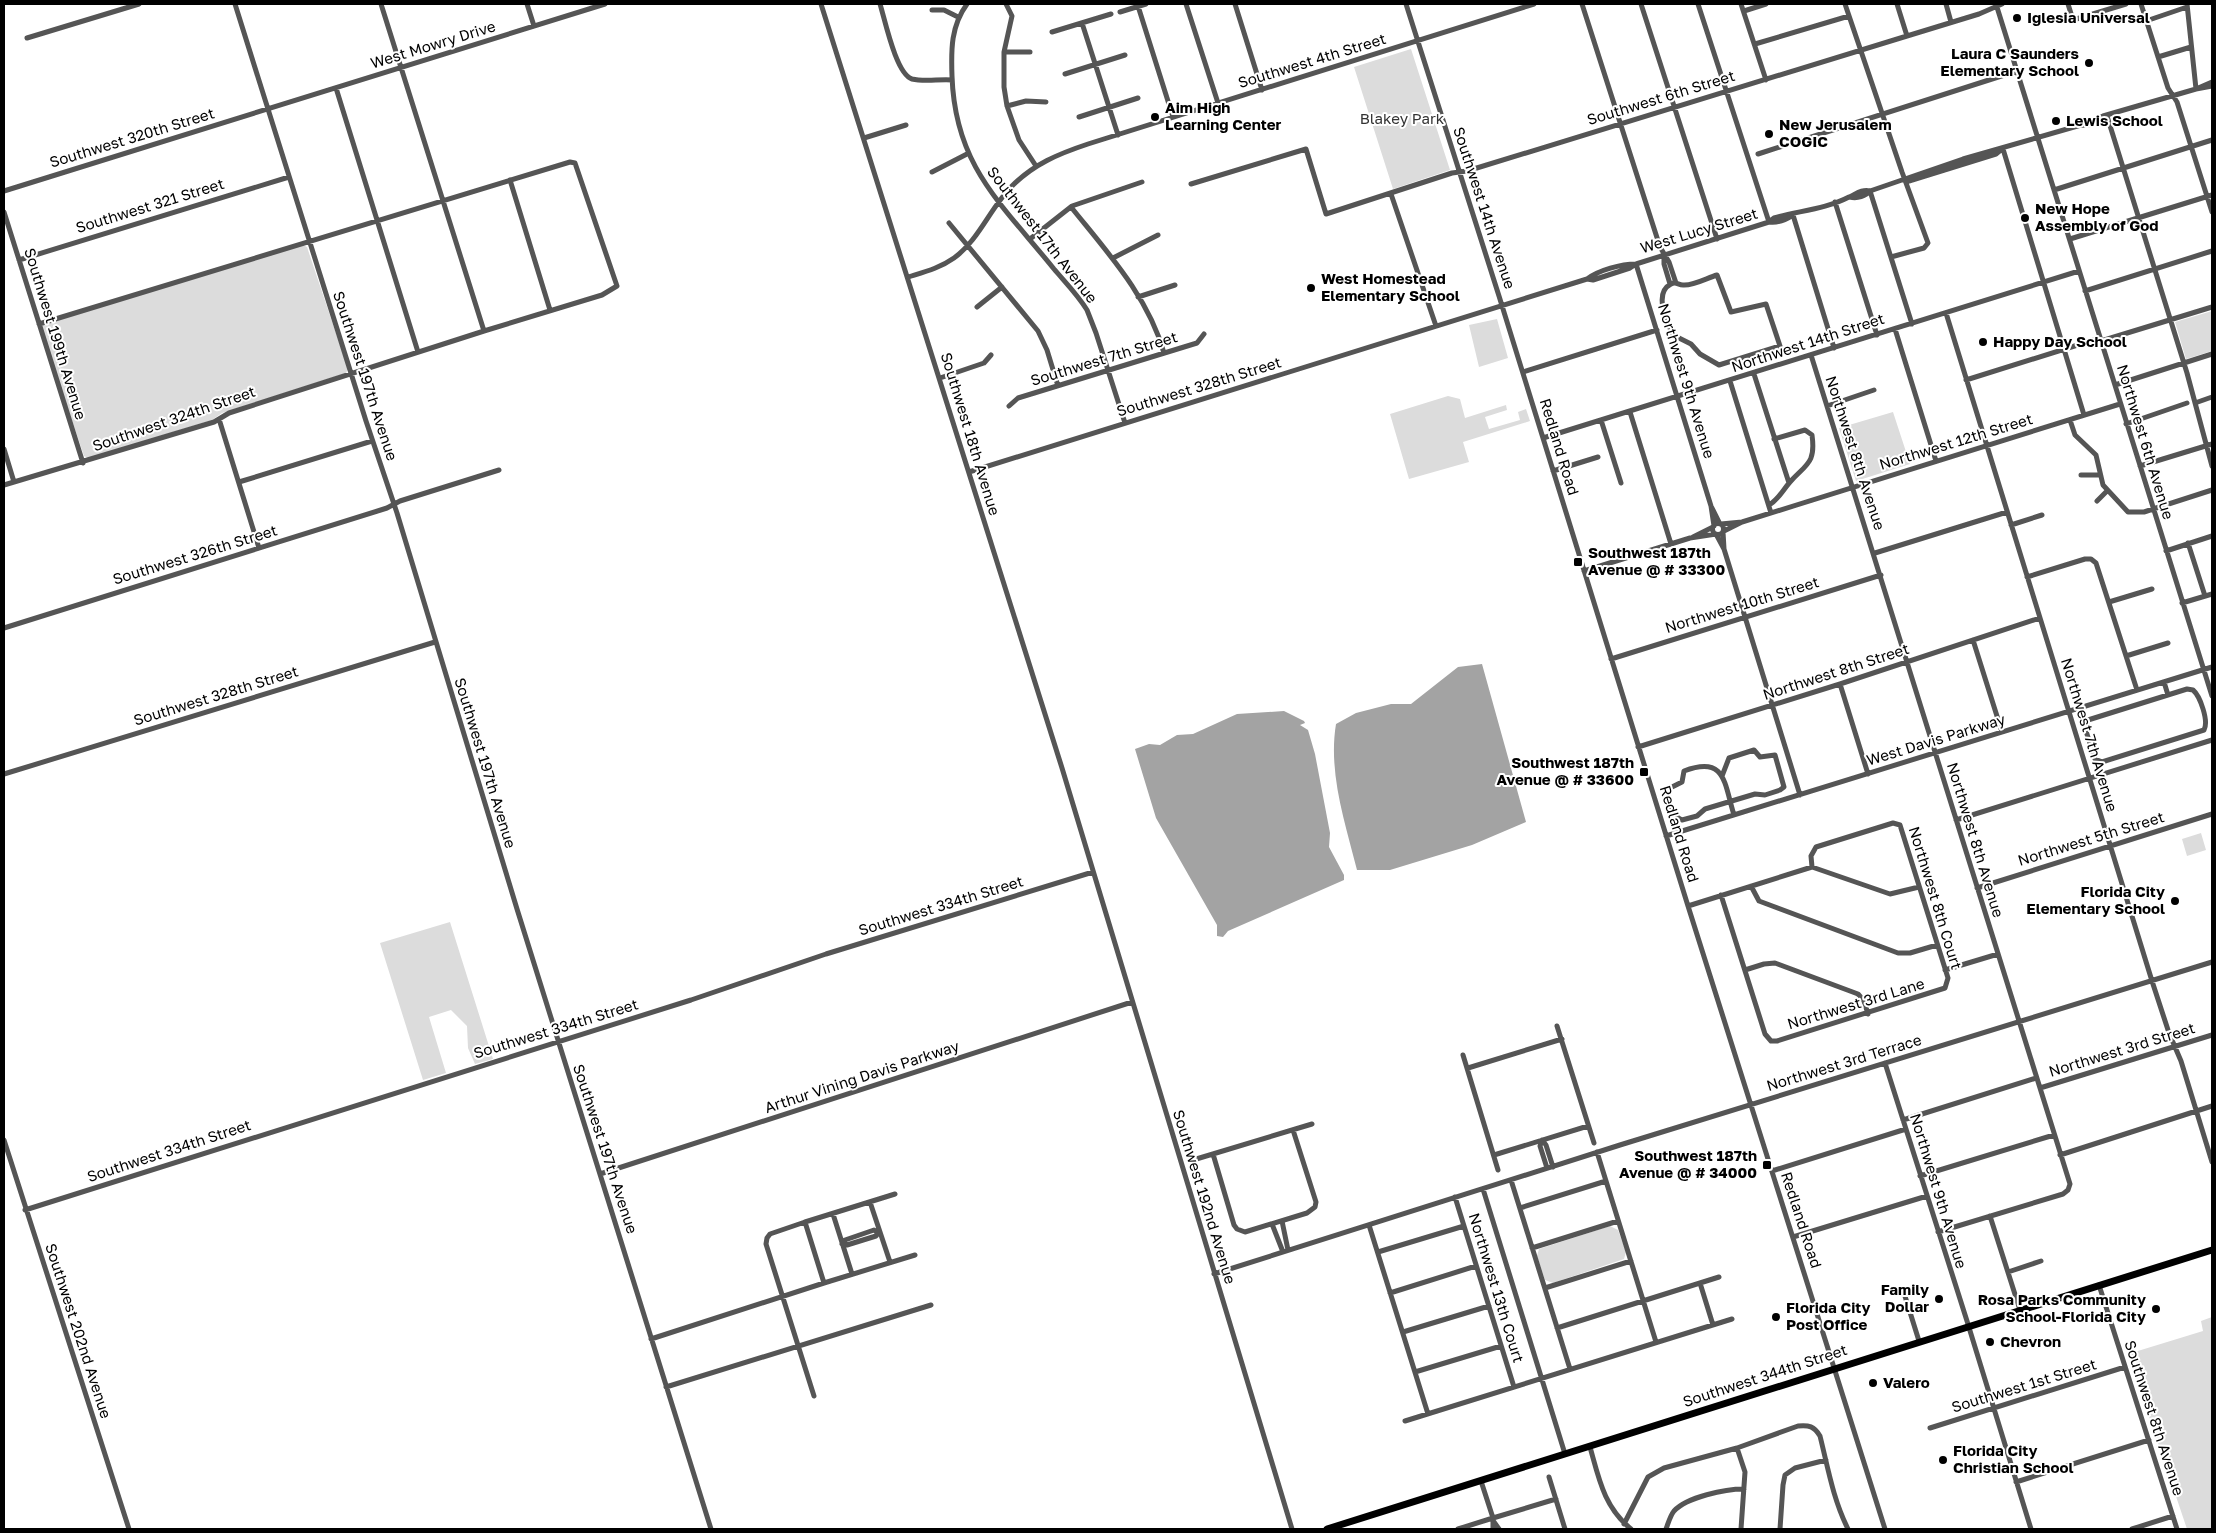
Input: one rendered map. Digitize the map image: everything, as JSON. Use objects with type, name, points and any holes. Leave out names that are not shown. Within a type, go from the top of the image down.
[{"type":"main road","name":"Southwest 344th Street","points":[[1327,1529],[2212,1250]]},
{"type":"street","points":[[27,38],[139,4]]},
{"type":"street","name":"Southwest 197th Avenue","points":[[235,4],[372,441],[394,505],[558,1041],[711,1529]]},
{"type":"street","points":[[381,4],[484,331]]},
{"type":"street","points":[[527,4],[534,26]]},
{"type":"street","name":"West Mowry Drive","points":[[268,109],[605,4]]},
{"type":"street","name":"Southwest 18th Avenue","points":[[821,4],[940,378],[1093,872]]},
{"type":"street","points":[[880,4],[898,62],[906,76],[916,80],[952,80]]},
{"type":"street","name":"Southwest 17th Avenue","points":[[967,4],[958,17],[952,40],[952,80],[955,118],[967,154],[998,201],[1087,310],[1124,423]]},
{"type":"street","points":[[1006,4],[1011,11],[1012,20],[1004,52],[1004,87],[1007,106],[1019,140],[1036,166]]},
{"type":"street","points":[[1120,12],[1146,4]]},
{"type":"street","points":[[1186,4],[1218,103]]},
{"type":"street","points":[[1235,4],[1262,90]]},
{"type":"street","name":"Southwest 14th Avenue","points":[[1406,4],[1502,306]]},
{"type":"street","name":"Southwest 4th Street","points":[[908,277],[945,264],[968,245],[998,201],[1012,186],[1036,166],[1064,152],[1534,4]]},
{"type":"street","points":[[1582,4],[1664,255],[1664,264],[1673,283]]},
{"type":"street","points":[[1641,4],[1717,239]]},
{"type":"street","points":[[1698,4],[1768,222]]},
{"type":"street","points":[[1741,4],[1766,80]]},
{"type":"street","points":[[1744,11],[1766,4]]},
{"type":"street","points":[[1845,4],[1858,46],[1862,50],[1905,180],[1927,238],[1927,246],[1891,257]]},
{"type":"street","points":[[1897,4],[1907,36]]},
{"type":"street","points":[[1946,4],[1952,22]]},
{"type":"street","points":[[2068,4],[2073,20],[2126,4]]},
{"type":"street","points":[[2141,4],[2168,88],[2178,102],[2210,196],[2212,212]]},
{"type":"street","name":"Southwest 6th Street","points":[[1191,184],[1306,149],[1326,214],[1766,80],[1952,22],[1998,5]]},
{"type":"street","name":"Northwest 6th Avenue","points":[[1998,5],[2126,424],[2212,696]]},
{"type":"street","points":[[2146,20],[2187,5],[2196,89]]},
{"type":"street","points":[[1138,6],[1174,117]]},
{"type":"street","points":[[932,10],[944,10],[958,17]]},
{"type":"street","points":[[1052,32],[1111,14]]},
{"type":"street","points":[[1755,44],[1849,16]]},
{"type":"street","points":[[1082,23],[1118,134]]},
{"type":"street","points":[[2158,57],[2191,48]]},
{"type":"street","points":[[1004,52],[1030,52]]},
{"type":"street","points":[[1065,74],[1126,55]]},
{"type":"street","points":[[1758,154],[2017,71]]},
{"type":"street","points":[[2196,89],[2212,82]]},
{"type":"street","points":[[2173,96],[2212,86]]},
{"type":"street","points":[[336,88],[418,352]]},
{"type":"street","name":"West Lucy Street","points":[[1502,306],[1587,279],[1592,275],[1629,264],[1636,264],[1717,239],[1768,222],[1774,218],[1793,215],[1866,190],[1870,191],[1905,180],[1909,176],[1995,149],[2002,149],[2173,96]]},
{"type":"street","points":[[1080,116],[1138,98]]},
{"type":"street","points":[[1007,106],[1026,101],[1046,102]]},
{"type":"street","name":"Southwest 320th Street","points":[[4,191],[268,109]]},
{"type":"street","points":[[2107,116],[2184,363],[2212,466]]},
{"type":"street","points":[[864,138],[906,125]]},
{"type":"street","points":[[2054,190],[2212,140]]},
{"type":"street","points":[[2002,149],[2084,416]]},
{"type":"street","points":[[932,172],[967,154]]},
{"type":"street","name":"Southwest 324th Street","points":[[4,485],[83,463],[219,419],[229,413],[602,295],[617,286],[577,164],[570,162],[510,180]]},
{"type":"street","name":"Southwest 321 Street","points":[[19,260],[289,177]]},
{"type":"street","points":[[38,324],[510,180],[550,310]]},
{"type":"street","points":[[1030,239],[1071,207],[1142,182]]},
{"type":"street","points":[[1870,191],[1912,324]]},
{"type":"street","points":[[1391,194],[1436,326]]},
{"type":"street","points":[[2070,240],[2210,196]]},
{"type":"street","points":[[1835,202],[1877,335]]},
{"type":"street","points":[[1071,207],[1127,276],[1154,322],[1164,353]]},
{"type":"street","name":"Southwest 199th Avenue","points":[[4,212],[83,463]]},
{"type":"street","points":[[1793,215],[1834,348]]},
{"type":"street","points":[[949,223],[1041,336],[1058,386]]},
{"type":"street","points":[[1113,258],[1158,235]]},
{"type":"street","points":[[2085,290],[2212,251]]},
{"type":"street","name":"Northwest 9th Avenue","points":[[1636,264],[1711,506],[1713,527],[1716,534]]},
{"type":"street","name":"Northwest 14th Street","points":[[1543,438],[1754,374],[2079,271]]},
{"type":"street","points":[[1717,275],[1731,312],[1766,304],[1780,346],[1719,366],[1700,354],[1691,344],[1673,334],[1662,297],[1673,283],[1683,285],[1717,275]]},
{"type":"street","points":[[1138,297],[1175,285]]},
{"type":"street","points":[[977,307],[1002,287]]},
{"type":"street","name":"Southwest 328th Street","points":[[969,472],[1502,306]]},
{"type":"street","name":"Redland Road","points":[[1502,306],[1638,747],[1885,1529]]},
{"type":"street","points":[[1966,380],[2064,349],[2212,307]]},
{"type":"street","name":"Northwest 7th Avenue","points":[[1946,313],[2152,981],[2197,1111],[2212,1162]]},
{"type":"street","points":[[1895,329],[1936,461]]},
{"type":"street","points":[[1522,372],[1657,330]]},
{"type":"street","name":"Southwest 7th Street","points":[[1009,406],[1018,398],[1197,343],[1204,334]]},
{"type":"street","points":[[2114,384],[2212,354]]},
{"type":"street","points":[[940,378],[984,364],[991,355]]},
{"type":"street","name":"Northwest 8th Avenue","points":[[1811,355],[2040,1088],[2069,1188],[2063,1194],[1990,1216]]},
{"type":"street","points":[[1754,374],[1789,482]]},
{"type":"street","points":[[1730,381],[1771,513]]},
{"type":"street","points":[[1827,406],[1874,390]]},
{"type":"street","points":[[2194,403],[2212,397]]},
{"type":"street","points":[[2126,424],[2187,403]]},
{"type":"street","name":"Northwest 12th Street","points":[[1716,534],[1742,522],[2120,404]]},
{"type":"street","points":[[1630,412],[1671,544]]},
{"type":"street","points":[[219,419],[259,548]]},
{"type":"street","points":[[1601,420],[1621,483]]},
{"type":"street","points":[[2070,420],[2075,435],[2096,455],[2103,485],[2128,512],[2138,513],[2212,490]]},
{"type":"street","points":[[1769,506],[1778,499],[1789,482],[1805,469],[1810,459],[1813,445],[1812,435],[1806,430],[1774,439]]},
{"type":"street","points":[[239,482],[372,441]]},
{"type":"street","points":[[2140,466],[2212,444]]},
{"type":"street","points":[[4,449],[14,482]]},
{"type":"street","points":[[1553,471],[1598,457]]},
{"type":"street","name":"Southwest 326th Street","points":[[4,628],[499,470]]},
{"type":"street","points":[[2081,475],[2100,475]]},
{"type":"street","points":[[2097,501],[2107,491]]},
{"type":"street","name":"Northwest 9th Avenue","points":[[1711,506],[1723,531]]},
{"type":"street","points":[[1874,553],[2007,512]]},
{"type":"street","points":[[2011,525],[2042,515]]},
{"type":"street","name":"Northwest 12th Street","points":[[1713,527],[1721,524],[1742,522]]},
{"type":"street","points":[[1584,571],[1690,538],[1713,527]]},
{"type":"street","points":[[1723,531],[1724,549]]},
{"type":"street","points":[[1690,538],[1716,534],[1724,549],[1800,795]]},
{"type":"street","points":[[2166,551],[2212,536]]},
{"type":"street","points":[[2188,543],[2205,596]]},
{"type":"street","points":[[2027,578],[2084,560],[2093,560],[2099,567],[2137,690]]},
{"type":"street","name":"Northwest 10th Street","points":[[1611,659],[1881,575]]},
{"type":"street","points":[[2109,602],[2152,589]]},
{"type":"street","points":[[2182,603],[2212,594]]},
{"type":"street","name":"Northwest 8th Street","points":[[1638,747],[1773,706],[2040,618]]},
{"type":"street","points":[[1973,640],[2002,732]]},
{"type":"street","name":"Southwest 328th Street","points":[[4,774],[435,642]]},
{"type":"street","points":[[2126,656],[2168,643]]},
{"type":"street","name":"West Davis Parkway","points":[[1666,836],[2212,667]]},
{"type":"street","points":[[2164,682],[2168,695]]},
{"type":"street","points":[[1840,684],[1868,774]]},
{"type":"street","points":[[2189,689],[2196,692],[2206,726],[2202,731],[2193,734],[2100,762],[2095,759],[2086,730],[2086,722],[2189,689]]},
{"type":"street","points":[[2193,734],[2196,745]]},
{"type":"street","points":[[1956,820],[2212,740]]},
{"type":"street","points":[[1722,776],[1729,758],[1754,750],[1760,757],[1774,755],[1784,787],[1765,795],[1755,794],[1730,801],[1706,809],[1697,816],[1682,820],[1677,818],[1673,811],[1668,789],[1682,782],[1684,770],[1708,765],[1722,776],[1730,801],[1734,815]]},
{"type":"street","points":[[2111,759],[2115,771]]},
{"type":"street","name":"Northwest 5th Street","points":[[1977,888],[2212,814]]},
{"type":"street","name":"Northwest 8th Court","points":[[1812,867],[1812,852],[1816,847],[1893,823],[1900,825],[1945,970],[1948,981],[1947,986]]},
{"type":"street","points":[[1688,906],[1812,867],[1890,894],[1919,887]]},
{"type":"street","name":"Southwest 192nd Avenue","points":[[1093,872],[1292,1529]]},
{"type":"street","name":"Southwest 334th Street","points":[[25,1210],[692,1000],[826,954],[1093,872]]},
{"type":"street","points":[[1751,886],[1759,901],[1898,953],[1910,953],[1937,945]]},
{"type":"street","points":[[1721,895],[1745,970],[1764,964],[1775,963],[1858,994],[1864,1001],[1868,1014]]},
{"type":"street","points":[[1945,970],[1998,954]]},
{"type":"street","name":"Northwest 3rd Terrace","points":[[1286,1251],[1597,1152],[2212,962]]},
{"type":"street","name":"Northwest 3rd Lane","points":[[1745,970],[1765,1034],[1771,1040],[1777,1041],[1940,991],[1947,986]]},
{"type":"street","name":"Arthur Vining Davis Parkway","points":[[600,1174],[1132,1002]]},
{"type":"street","points":[[1557,1026],[1594,1143]]},
{"type":"street","name":"Northwest 3rd Street","points":[[2040,1088],[2212,1035]]},
{"type":"street","points":[[1468,1068],[1562,1039]]},
{"type":"street","points":[[1463,1055],[1498,1170]]},
{"type":"street","name":"Northwest 9th Avenue","points":[[1885,1063],[1969,1326],[1992,1408],[2031,1529]]},
{"type":"street","name":"Northwest 3rd Street","points":[[1903,1120],[2036,1078]]},
{"type":"street","points":[[2060,1155],[2212,1106]]},
{"type":"street","points":[[1193,1160],[1312,1124]]},
{"type":"street","points":[[1494,1155],[1588,1126]]},
{"type":"street","points":[[1772,1171],[1906,1129]]},
{"type":"street","points":[[1212,1154],[1234,1225],[1237,1229],[1245,1232],[1272,1224],[1307,1213],[1315,1207],[1316,1202],[1293,1130]]},
{"type":"street","points":[[1920,1176],[2054,1135]]},
{"type":"street","name":"Southwest 202nd Avenue","points":[[4,1140],[129,1529]]},
{"type":"street","points":[[1542,1140],[1540,1146],[1550,1168]]},
{"type":"street","points":[[1597,1152],[1656,1342]]},
{"type":"street","points":[[1511,1180],[1570,1369]]},
{"type":"street","points":[[1520,1208],[1606,1181]]},
{"type":"street","points":[[1483,1189],[1565,1454]]},
{"type":"street","points":[[814,1396],[767,1248],[767,1238],[770,1234],[895,1194]]},
{"type":"street","points":[[1793,1236],[1927,1196]]},
{"type":"street","name":"Northwest 13th Court","points":[[1455,1198],[1514,1387]]},
{"type":"street","points":[[870,1202],[890,1262]]},
{"type":"street","points":[[833,1214],[852,1274]]},
{"type":"street","points":[[1938,1232],[1990,1216],[2020,1310]]},
{"type":"street","points":[[1282,1221],[1286,1233],[1286,1251]]},
{"type":"street","points":[[1532,1248],[1618,1221]]},
{"type":"street","points":[[805,1222],[824,1283]]},
{"type":"street","points":[[1272,1224],[1276,1236],[1286,1251]]},
{"type":"street","points":[[1369,1225],[1428,1414]]},
{"type":"street","points":[[1378,1252],[1464,1226]]},
{"type":"street","points":[[843,1243],[846,1240],[874,1230],[879,1232]]},
{"type":"street","points":[[1276,1236],[1286,1233]]},
{"type":"street","points":[[1214,1274],[1286,1251]]},
{"type":"street","points":[[651,1339],[915,1255]]},
{"type":"street","points":[[1545,1288],[1631,1261]]},
{"type":"street","points":[[2008,1272],[2042,1261]]},
{"type":"street","points":[[1390,1293],[1476,1266]]},
{"type":"street","points":[[1557,1328],[1719,1277]]},
{"type":"street","points":[[1700,1283],[1712,1325]]},
{"type":"street","name":"Southwest 8th Avenue","points":[[2099,1286],[2177,1529]]},
{"type":"street","points":[[1904,1293],[1919,1341]]},
{"type":"street","points":[[666,1387],[931,1305]]},
{"type":"street","points":[[1402,1332],[1489,1306]]},
{"type":"street","points":[[1405,1421],[1732,1319]]},
{"type":"street","points":[[1415,1372],[1501,1346]]},
{"type":"street","name":"Southwest 1st Street","points":[[1930,1428],[2125,1367]]},
{"type":"street","points":[[1624,1524],[1648,1476],[1664,1468],[1737,1448],[1798,1426],[1809,1425],[1816,1429],[1820,1436],[1837,1508],[1848,1529]]},
{"type":"street","points":[[2016,1482],[2149,1440]]},
{"type":"street","points":[[1590,1447],[1607,1502],[1624,1524],[1631,1529]]},
{"type":"street","points":[[1737,1448],[1745,1472],[1741,1529]]},
{"type":"street","points":[[1780,1529],[1782,1485],[1786,1475],[1795,1468],[1826,1460]]},
{"type":"street","points":[[1549,1477],[1565,1529]]},
{"type":"street","points":[[1481,1481],[1494,1520],[1499,1529]]},
{"type":"street","points":[[1666,1529],[1673,1512],[1684,1504],[1727,1489],[1744,1489]]},
{"type":"street","points":[[1458,1529],[1494,1520],[1556,1499]]},
{"type":"street","points":[[2132,1529],[2173,1516]]},
{"type":"street","points":[[1493,1529],[1494,1520]]},
{"type":"green space","name":"Blakey Park","points":[[1411,49],[1450,170],[1393,189],[1354,67]]},
{"type":"green space","points":[[301,244],[307,247],[348,369],[346,373],[222,413],[212,420],[88,458],[84,456],[40,325]]},
{"type":"green space","points":[[2212,311],[2212,351],[2186,359],[2175,322]]},
{"type":"green space","points":[[1497,319],[1508,358],[1479,367],[1469,325]]},
{"type":"green space","points":[[1448,396],[1460,399],[1465,418],[1506,405],[1507,410],[1485,417],[1489,429],[1520,420],[1518,412],[1526,409],[1530,421],[1463,442],[1469,462],[1409,479],[1390,414]]},
{"type":"green space","points":[[1893,412],[1910,464],[1856,481],[1839,428]]},
{"type":"green space","points":[[2201,833],[2206,850],[2187,856],[2182,839]]},
{"type":"green space","points":[[450,922],[493,1059],[475,1064],[468,1048],[467,1026],[451,1010],[429,1017],[446,1073],[423,1080],[380,943]]},
{"type":"green space","points":[[1610,1226],[1618,1230],[1626,1252],[1624,1259],[1553,1283],[1545,1280],[1537,1256],[1539,1249]]},
{"type":"green space","points":[[2212,1317],[2212,1529],[2187,1529],[2128,1354],[2203,1331],[2201,1321]]},
{"type":"shaded area","points":[[1482,664],[1526,822],[1472,845],[1390,870],[1357,870],[1336,779],[1334,742],[1336,724],[1356,713],[1391,704],[1411,704],[1458,667]]},
{"type":"shaded area","points":[[1284,711],[1304,721],[1305,723],[1300,725],[1308,730],[1315,754],[1330,833],[1329,847],[1344,875],[1344,880],[1228,931],[1223,937],[1217,936],[1217,925],[1156,818],[1135,749],[1149,744],[1160,745],[1177,735],[1193,734],[1237,714]]},
{"type":"place","name":"Iglesia Universal","points":[[2017,18]]},
{"type":"place","name":"Laura C Saunders Elementary School","points":[[2089,63]]},
{"type":"place","name":"Aim High Learning Center","points":[[1155,117]]},
{"type":"place","name":"Lewis School","points":[[2056,121]]},
{"type":"place","name":"New Jerusalem COGIC","points":[[1769,134]]},
{"type":"place","name":"New Hope Assembly of God","points":[[2025,218]]},
{"type":"place","name":"West Homestead Elementary School","points":[[1311,288]]},
{"type":"place","name":"Happy Day School","points":[[1983,342]]},
{"type":"place","name":"Southwest 187th Avenue @ # 33300","points":[[1578,562]]},
{"type":"place","name":"Southwest 187th Avenue @ # 33600","points":[[1644,772]]},
{"type":"place","name":"Florida City Elementary School","points":[[2175,901]]},
{"type":"place","name":"Southwest 187th Avenue @ # 34000","points":[[1767,1165]]},
{"type":"place","name":"Family Dollar","points":[[1939,1299]]},
{"type":"place","name":"Rosa Parks Community School-Florida City","points":[[2156,1309]]},
{"type":"place","name":"Florida City Post Office","points":[[1776,1317]]},
{"type":"place","name":"Chevron","points":[[1990,1342]]},
{"type":"place","name":"Valero","points":[[1873,1383]]},
{"type":"place","name":"Florida City Christian School","points":[[1943,1460]]}]
